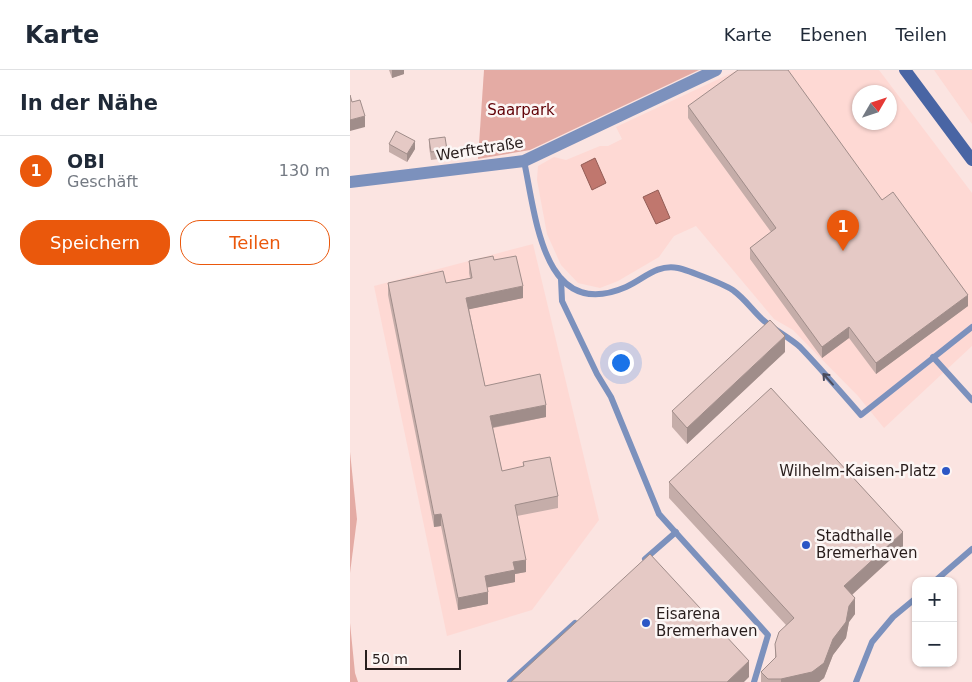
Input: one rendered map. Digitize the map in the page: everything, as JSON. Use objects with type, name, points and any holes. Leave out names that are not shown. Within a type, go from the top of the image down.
[{"type":"main road","points":[[905,70],[972,160]]},
{"type":"street","name":"Werftstraße","points":[[350,182],[524,161],[716,70]]},
{"type":"lane","points":[[524,161],[546,251],[561,280],[570,289],[580,293],[606,295],[630,286],[653,270],[677,268],[733,290],[764,321],[799,346],[861,415],[972,327]]},
{"type":"lane","points":[[561,280],[562,301],[597,374],[611,397],[659,514],[768,635],[754,682]]},
{"type":"lane","points":[[933,357],[972,400]]},
{"type":"lane","points":[[640,564],[676,532]]},
{"type":"lane","points":[[940,577],[972,549]]},
{"type":"lane","points":[[856,682],[872,642],[893,618],[912,601]]},
{"type":"lane","points":[[510,682],[582,617]]},
{"type":"shaded area","points":[[738,70],[879,70],[890,85],[852,85],[852,130],[897,130],[897,94],[972,193],[972,346],[884,428],[858,396],[793,330],[774,319],[696,226],[674,236],[659,257],[618,281],[600,288],[578,283],[561,265],[547,234],[537,180],[538,166],[554,157],[566,160],[600,146],[608,146],[622,139],[616,127]]},
{"type":"shaded area","points":[[934,70],[972,70],[972,124]]},
{"type":"shaded area","points":[[595,158],[606,183],[592,190],[581,165]]},
{"type":"shaded area","points":[[658,190],[670,218],[656,224],[643,197]]},
{"type":"shaded area","points":[[533,244],[599,520],[532,610],[447,636],[374,286]]},
{"type":"green space","name":"Saarpark","points":[[484,70],[699,70],[530,150],[478,159]]},
{"type":"green space","points":[[350,452],[357,519],[350,573]]},
{"type":"green space","points":[[350,623],[355,673],[358,682],[350,682]]},
{"type":"building","points":[[738,70],[788,70],[882,200],[893,192],[968,295],[876,363],[849,327],[822,347],[750,248],[776,228],[688,106]]},
{"type":"building","points":[[350,95],[352,102],[360,100],[365,116],[350,120]]},
{"type":"building","points":[[396,131],[415,141],[407,154],[389,144]]},
{"type":"building","points":[[445,137],[447,150],[431,152],[429,139]]},
{"type":"building","points":[[493,256],[494,260],[516,256],[523,286],[466,298],[485,386],[540,374],[546,405],[490,416],[502,471],[524,466],[523,462],[550,457],[558,496],[515,505],[526,560],[513,562],[515,570],[485,576],[488,592],[458,598],[441,514],[434,515],[388,283],[443,271],[446,283],[472,278],[469,261]]},
{"type":"building","points":[[770,320],[785,336],[687,428],[672,411]]},
{"type":"building","name":"Stadthalle Bremerhaven","points":[[771,388],[903,532],[844,586],[855,598],[849,606],[846,622],[833,639],[824,663],[812,672],[781,679],[768,679],[761,672],[776,657],[775,644],[779,632],[794,618],[669,482]]},
{"type":"building","name":"Eisarena Bremerhaven","points":[[650,554],[749,661],[727,682],[511,682]]},
{"type":"place","name":"OBI","points":[[843,251]]},
{"type":"place","name":"Wilhelm-Kaisen-Platz","points":[[946,471]]},
{"type":"place","name":"Stadthalle Bremerhaven","points":[[806,545]]},
{"type":"place","name":"Eisarena Bremerhaven","points":[[646,623]]}]
